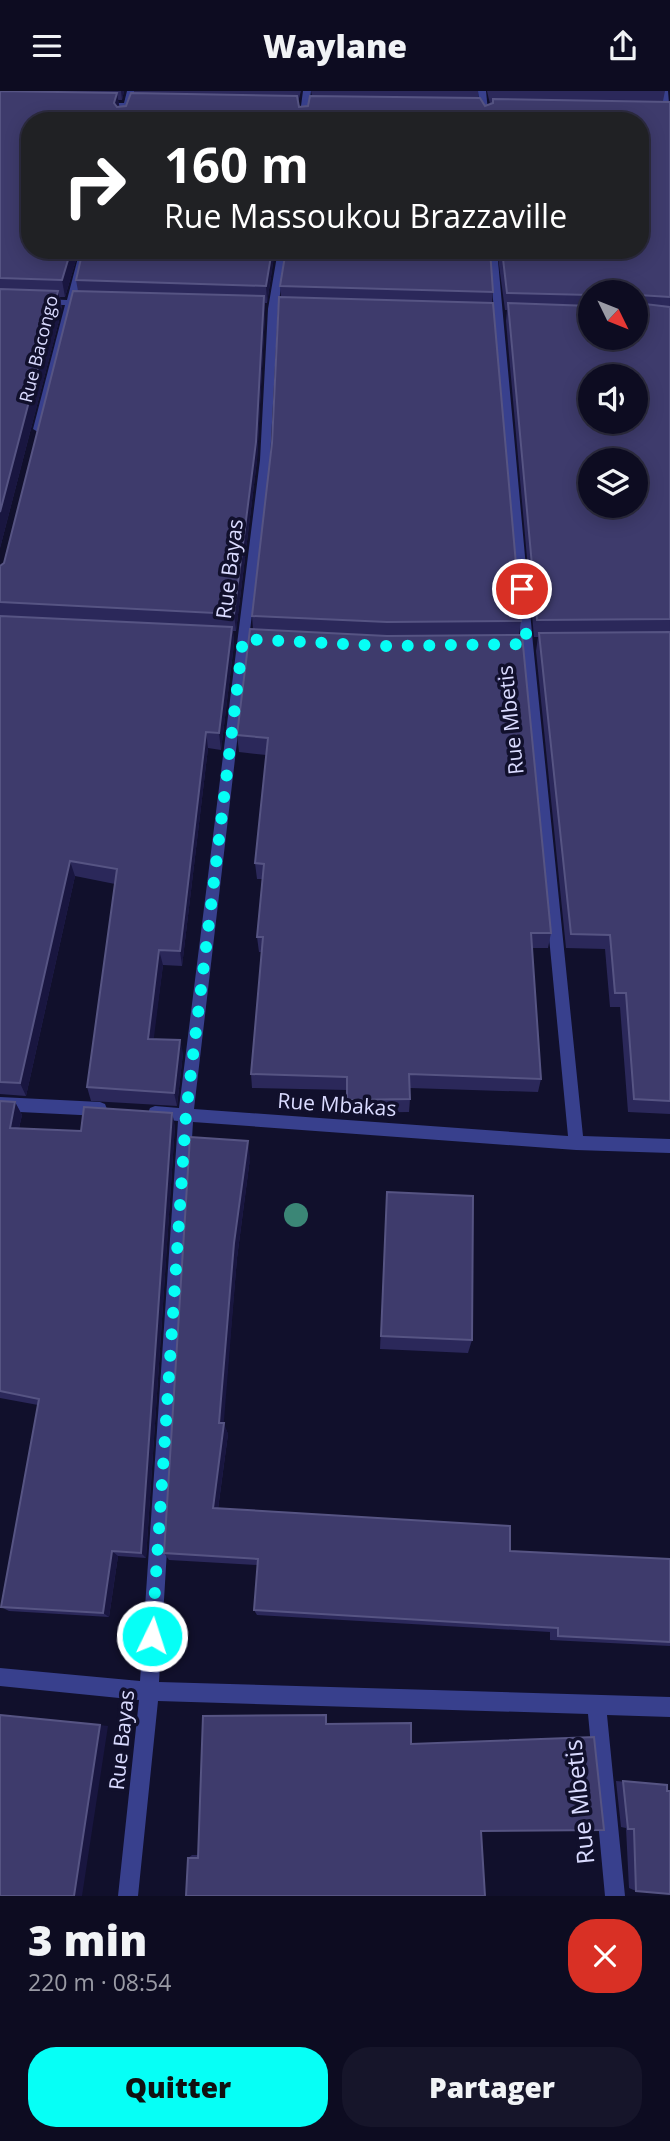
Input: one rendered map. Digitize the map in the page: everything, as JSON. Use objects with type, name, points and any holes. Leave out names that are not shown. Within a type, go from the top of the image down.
[{"type":"street","points":[[126,112],[131,91]]},
{"type":"street","points":[[304,112],[307,91]]},
{"type":"street","points":[[482,91],[485,112]]},
{"type":"street","points":[[656,113],[670,113],[664,91]]},
{"type":"street","points":[[90,104],[155,106]]},
{"type":"street","points":[[292,109],[319,109]]},
{"type":"street","name":"Rue Bacongo","points":[[36,436],[68,302],[81,259]]},
{"type":"street","name":"Rue Bayas","points":[[128,1896],[149,1691],[186,1114],[265,460],[272,309],[280,259]]},
{"type":"street","name":"Rue Mbetis","points":[[494,259],[527,644],[576,1143]]},
{"type":"street","points":[[27,302],[96,303]]},
{"type":"street","name":"Rue Mbakas","points":[[0,1104],[186,1114],[576,1143],[670,1146]]},
{"type":"street","points":[[0,1677],[149,1691],[670,1707]]},
{"type":"street","name":"Rue Mbetis","points":[[596,1703],[615,1896]]},
{"type":"building","points":[[0,91],[117,93],[114,103],[117,107],[126,106],[131,93],[297,96],[299,107],[308,106],[310,96],[480,98],[485,106],[493,103],[493,99],[670,102],[670,297],[648,296],[648,280],[578,280],[578,295],[507,293],[503,259],[649,259],[649,112],[21,112],[21,259],[68,259],[62,280],[0,278]]},
{"type":"building","points":[[81,259],[270,259],[266,286],[76,280]]},
{"type":"building","points":[[284,259],[491,259],[493,292],[280,286]]},
{"type":"building","points":[[0,289],[58,291],[0,512]]},
{"type":"building","points":[[73,291],[264,296],[256,442],[234,614],[0,602],[0,566],[4,563]]},
{"type":"building","points":[[279,297],[493,303],[521,621],[387,622],[252,616],[272,443]]},
{"type":"building","points":[[508,303],[578,306],[578,350],[648,350],[648,304],[670,307],[670,619],[537,620]]},
{"type":"building","points":[[0,616],[232,627],[219,733],[206,732],[180,951],[159,950],[148,1039],[180,1040],[174,1093],[87,1087],[117,869],[70,861],[20,1083],[0,1082]]},
{"type":"building","points":[[250,629],[387,636],[522,635],[551,933],[531,933],[541,1079],[409,1074],[410,1099],[347,1100],[347,1077],[251,1074],[263,937],[257,937],[264,864],[255,863],[268,738],[237,735]]},
{"type":"building","points":[[670,632],[670,1101],[634,1099],[626,993],[615,993],[610,935],[571,934],[539,633]]},
{"type":"building","points":[[0,1101],[15,1102],[10,1128],[81,1131],[84,1107],[172,1113],[141,1553],[112,1551],[103,1613],[1,1607],[39,1399],[0,1391]]},
{"type":"building","points":[[190,1137],[248,1141],[234,1243],[219,1423],[224,1423],[213,1508],[510,1526],[510,1551],[670,1559],[670,1642],[558,1636],[558,1628],[254,1610],[258,1559],[164,1553]]},
{"type":"building","points":[[387,1192],[473,1196],[472,1340],[381,1336]]},
{"type":"building","points":[[0,1715],[100,1725],[74,1896],[0,1896]]},
{"type":"building","points":[[326,1715],[326,1724],[411,1723],[411,1744],[594,1737],[604,1830],[481,1831],[485,1896],[186,1896],[188,1858],[198,1858],[203,1716]]},
{"type":"building","points":[[623,1781],[667,1785],[667,1791],[670,1791],[670,1894],[636,1891],[634,1829],[628,1829]]},
{"type":"route","points":[[152,1636],[186,1114],[243,639],[386,646],[527,644],[522,589]]}]
